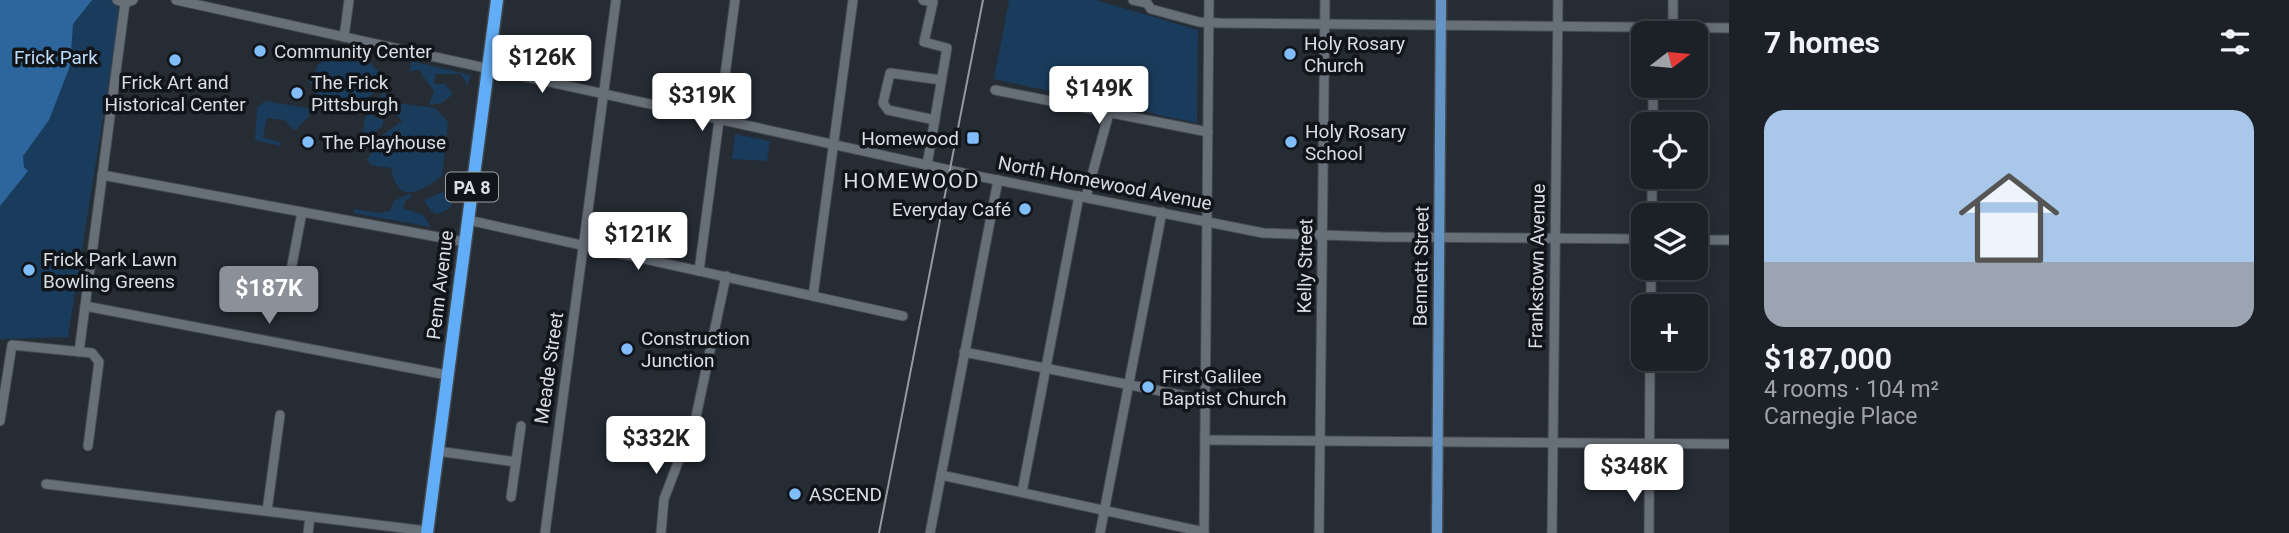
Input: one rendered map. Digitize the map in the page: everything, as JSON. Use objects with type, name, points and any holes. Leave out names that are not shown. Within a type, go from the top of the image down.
[{"type":"highway","name":"Penn Avenue","points":[[427,532],[497,0]]},
{"type":"main road","name":"Bennett Street","points":[[1437,533],[1441,0]]},
{"type":"street","name":"North Homewood Avenue","points":[[176,0],[998,180],[1263,233],[1631,239]]},
{"type":"street","points":[[344,37],[349,0]]},
{"type":"street","name":"Meade Street","points":[[545,533],[616,0]]},
{"type":"street","points":[[699,271],[735,0]]},
{"type":"street","points":[[813,296],[853,0]]},
{"type":"street","points":[[923,0],[933,2],[925,42],[947,48],[927,164]]},
{"type":"street","points":[[1133,0],[1146,2],[1151,9],[1209,22],[1631,29]]},
{"type":"street","points":[[941,475],[1204,533],[1209,0]]},
{"type":"street","name":"Kelly Street","points":[[1320,533],[1325,0]]},
{"type":"street","name":"Frankstown Avenue","points":[[1552,533],[1558,0]]},
{"type":"street","points":[[1673,0],[1673,21]]},
{"type":"street","points":[[79,352],[125,1]]},
{"type":"street","points":[[1708,27],[1729,28]]},
{"type":"street","points":[[935,120],[888,110],[883,103],[890,73],[942,80]]},
{"type":"street","points":[[995,90],[1208,132]]},
{"type":"street","points":[[1022,492],[1082,196],[1109,113]]},
{"type":"street","points":[[102,175],[465,242]]},
{"type":"street","points":[[930,533],[998,180]]},
{"type":"street","points":[[288,286],[302,212]]},
{"type":"street","points":[[1100,533],[1162,212]]},
{"type":"street","points":[[468,220],[903,316]]},
{"type":"street","points":[[1708,240],[1729,240]]},
{"type":"street","points":[[661,533],[664,499],[685,444],[691,440],[726,276]]},
{"type":"street","points":[[85,306],[447,375]]},
{"type":"street","points":[[0,421],[12,345],[92,353],[99,362],[88,446]]},
{"type":"street","points":[[964,352],[1206,400]]},
{"type":"street","points":[[1648,533],[1650,371]]},
{"type":"street","points":[[267,511],[280,415]]},
{"type":"street","points":[[511,498],[521,426]]},
{"type":"street","points":[[1205,440],[1729,444]]},
{"type":"street","points":[[437,452],[516,462]]},
{"type":"street","points":[[46,484],[427,532]]},
{"type":"street","points":[[308,533],[310,517]]},
{"type":"green space","name":"Frick Park","points":[[0,0],[112,0],[120,11],[68,337],[0,339]]},
{"type":"green space","points":[[0,0],[92,0],[73,24],[70,66],[49,120],[23,156],[24,167],[28,171],[0,206]]},
{"type":"green space","points":[[1009,0],[1096,0],[1198,30],[1197,123],[994,79]]},
{"type":"green space","points":[[324,51],[336,51],[338,60],[364,57],[379,72],[383,85],[370,96],[359,114],[358,109],[351,107],[345,112],[343,103],[339,111],[339,105],[328,103],[326,109],[317,107],[316,89],[307,80],[313,78],[317,66],[325,59]]},
{"type":"green space","points":[[411,61],[471,75],[465,92],[467,84],[461,74],[435,74],[434,84],[445,84],[453,94],[442,103],[429,105],[434,91],[418,69],[410,72]]},
{"type":"green space","points":[[383,92],[395,103],[435,108],[448,122],[442,176],[418,191],[404,191],[394,180],[391,168],[371,165],[367,160],[380,137],[402,121],[388,105],[378,102]]},
{"type":"green space","points":[[265,101],[311,109],[309,116],[295,131],[284,120],[267,118],[263,137],[282,143],[280,146],[255,140],[257,108]]},
{"type":"green space","points":[[373,102],[374,117],[383,120],[383,125],[373,134],[359,156],[365,119]]},
{"type":"green space","points":[[735,134],[770,141],[767,161],[732,159]]},
{"type":"green space","points":[[443,192],[451,201],[451,208],[437,214],[431,211],[424,200]]},
{"type":"green space","points":[[409,194],[413,196],[406,200],[403,208],[423,215],[431,227],[353,213],[355,209],[379,213],[390,211],[394,201]]},
{"type":"railway","points":[[879,533],[983,0]]},
{"type":"place","name":"Community Center","points":[[260,51]]},
{"type":"place","name":"Holy Rosary Church","points":[[1290,54]]},
{"type":"place","name":"Frick Art and Historical Center","points":[[175,60]]},
{"type":"place","name":"The Frick Pittsburgh","points":[[297,93]]},
{"type":"place","name":"Homewood","points":[[973,138]]},
{"type":"place","name":"The Playhouse","points":[[308,142]]},
{"type":"place","name":"Holy Rosary School","points":[[1291,142]]},
{"type":"place","name":"Everyday Café","points":[[1025,209]]},
{"type":"place","name":"Frick Park Lawn Bowling Greens","points":[[29,270]]},
{"type":"place","name":"Construction Junction","points":[[627,349]]},
{"type":"place","name":"First Galilee Baptist Church","points":[[1148,387]]},
{"type":"place","name":"ASCEND","points":[[795,494]]},
{"type":"district","name":"HOMEWOOD","points":[[912,181]]}]
